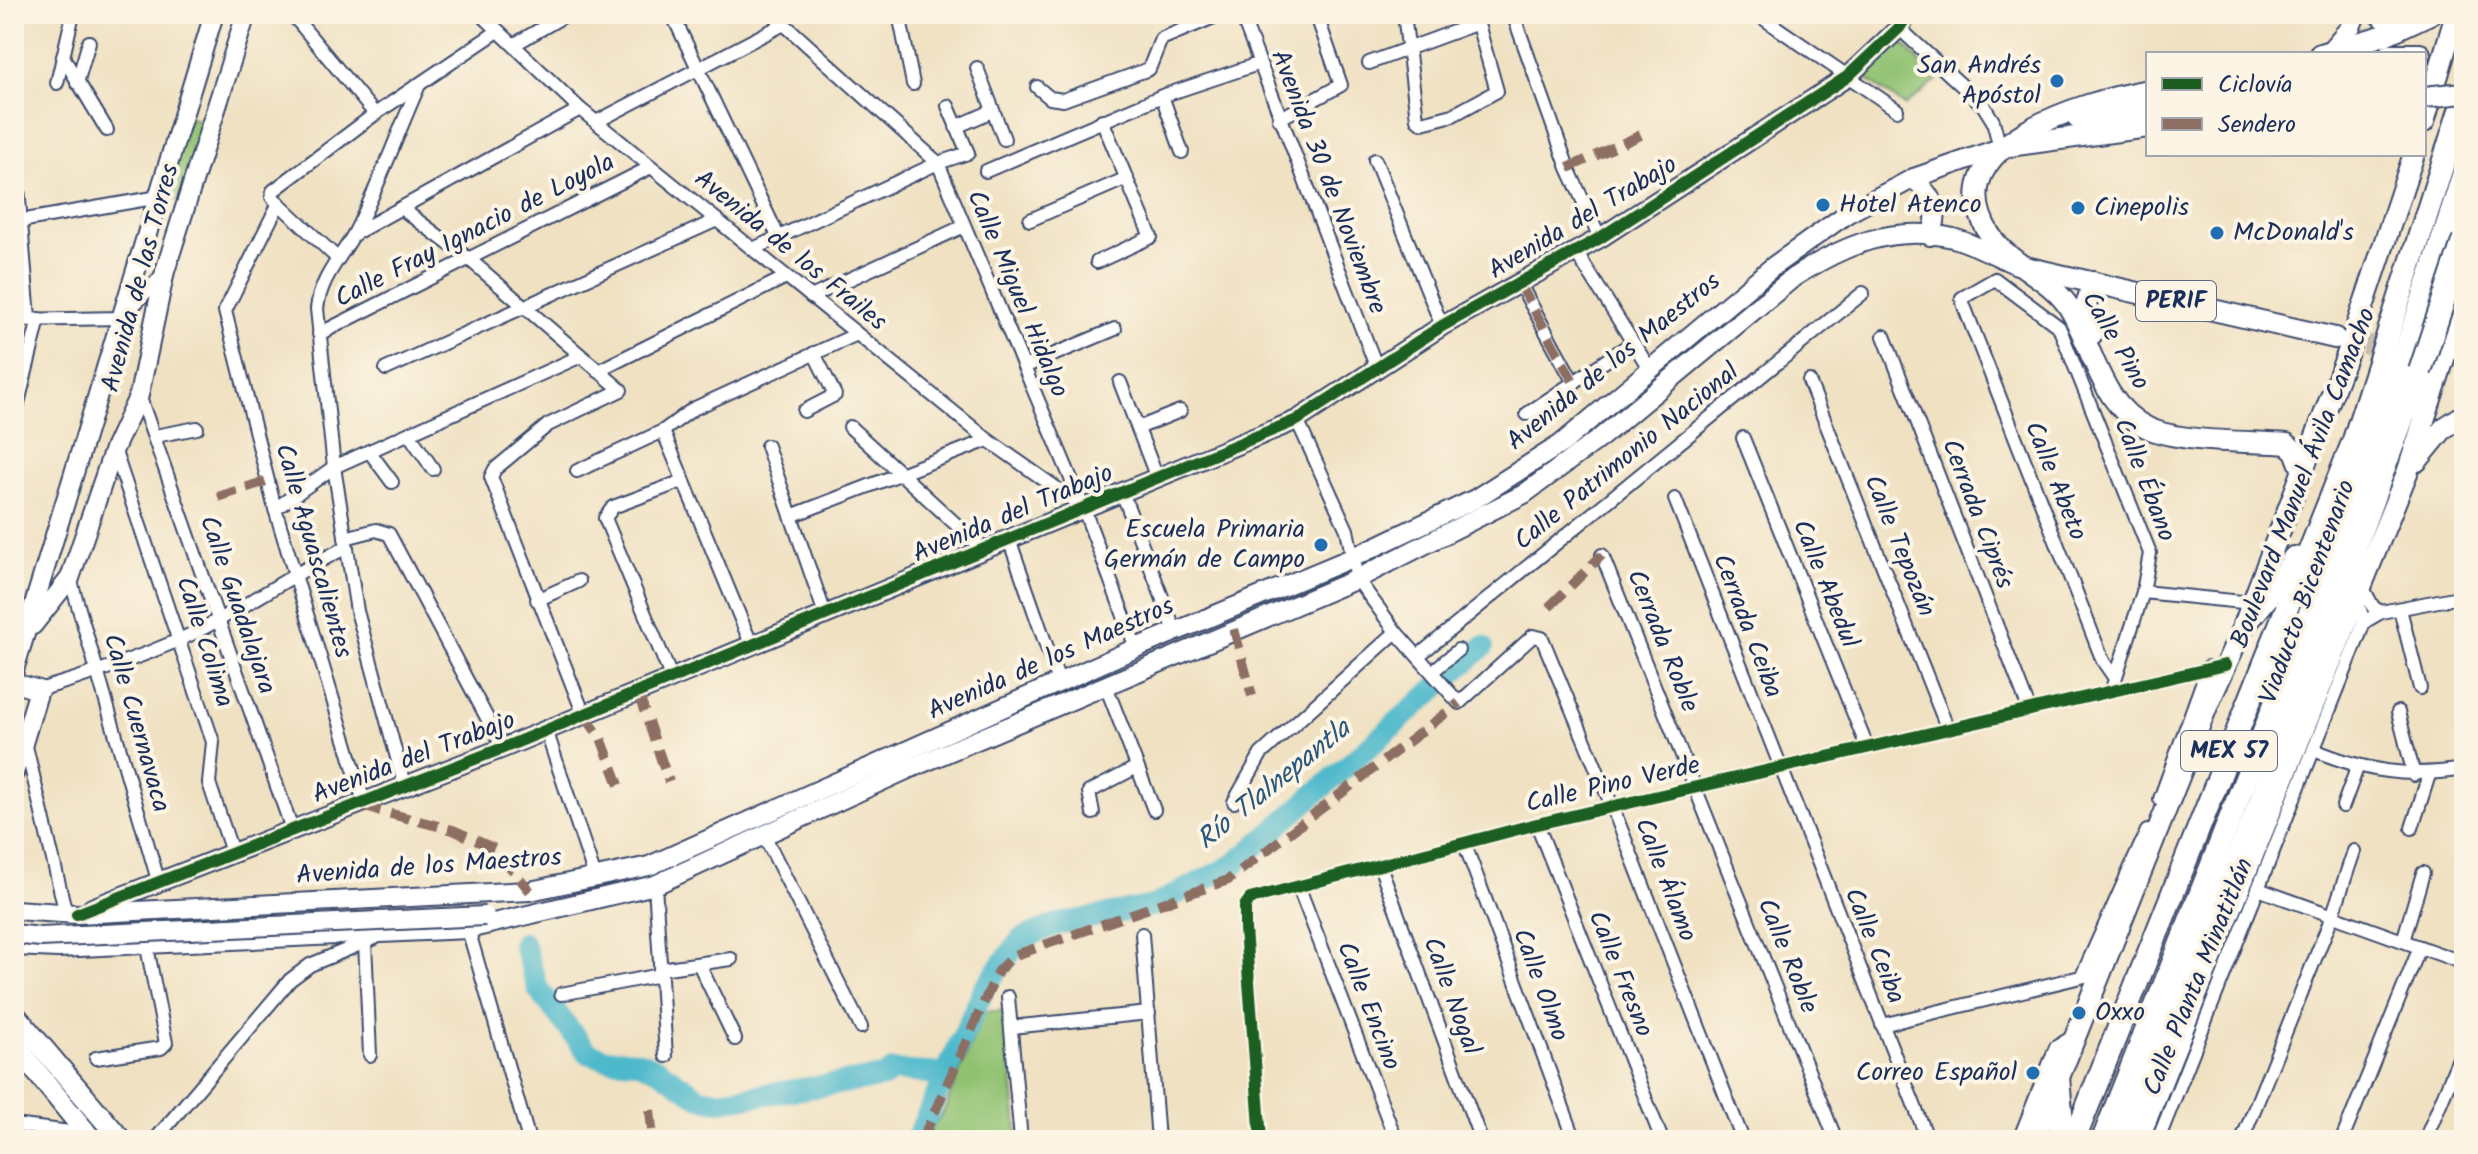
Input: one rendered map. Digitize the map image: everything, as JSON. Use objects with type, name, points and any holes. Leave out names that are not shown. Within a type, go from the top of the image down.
[{"type":"highway","name":"Boulevard Manuel Ávila Camacho","points":[[2074,1140],[2354,440],[2464,96]]},
{"type":"highway","name":"Boulevard Manuel Ávila Camacho","points":[[2103,1140],[2353,503],[2407,354],[2464,173]]},
{"type":"highway","name":"Viaducto Bicentenario","points":[[2124,1140],[2260,803],[2420,371],[2464,239]]},
{"type":"highway","points":[[2244,625],[2283,578],[2303,543],[2338,462],[2354,440]]},
{"type":"highway","points":[[2058,1077],[2062,1124],[2058,1140]]},
{"type":"main road","name":"Avenida de las Torres","points":[[14,670],[214,14]]},
{"type":"main road","name":"Avenida de las Torres","points":[[27,633],[70,578],[114,449],[139,395],[165,271],[246,14]]},
{"type":"main road","points":[[2327,52],[2356,14]]},
{"type":"main road","points":[[2379,14],[2399,28]]},
{"type":"main road","points":[[2331,52],[2430,14]]},
{"type":"main road","points":[[2426,115],[2456,14]]},
{"type":"main road","name":"Avenida del Trabajo","points":[[68,914],[503,748],[1297,420],[1442,326],[1600,238],[1847,77],[1904,21]]},
{"type":"main road","points":[[2426,61],[2438,75]]},
{"type":"main road","name":"Avenida de los Maestros","points":[[2000,148],[2032,127],[2088,102],[2146,90]]},
{"type":"main road","points":[[2426,97],[2464,96]]},
{"type":"main road","points":[[2032,127],[2146,107]]},
{"type":"main road","name":"Avenida de los Maestros","points":[[14,910],[68,914],[530,891],[596,880],[649,866],[1136,648],[1354,557],[1475,499],[1561,444],[1649,368],[1799,248],[1848,213],[1914,178],[2000,148],[2146,127]]},
{"type":"main road","points":[[2000,148],[1981,185],[1980,213],[1990,236],[2017,265]]},
{"type":"main road","name":"Boulevard Manuel Ávila Camacho","points":[[2034,1140],[2074,1036],[2091,974],[2120,930],[2216,666],[2244,625],[2324,415],[2413,156]]},
{"type":"main road","points":[[1914,178],[1934,202],[1937,213],[1930,236]]},
{"type":"main road","name":"Avenida de los Maestros","points":[[14,946],[58,948],[468,929],[655,885],[1357,579],[1524,494],[1600,438],[1794,277],[1827,256],[1888,234],[1930,236],[1967,243],[2017,265],[2335,338]]},
{"type":"main road","name":"Calle Pino","points":[[2017,265],[2063,300],[2104,384],[2132,417],[2148,428],[2170,435],[2287,444],[2295,451],[2302,469]]},
{"type":"main road","name":"Calle Pino","points":[[2093,282],[2085,309],[2094,338],[2122,390],[2149,416],[2178,425],[2281,434],[2305,429],[2324,415]]},
{"type":"main road","points":[[2138,1140],[2273,828],[2407,473],[2464,297]]},
{"type":"main road","points":[[2407,473],[2435,437],[2464,415]]},
{"type":"main road","points":[[14,683],[39,690],[14,773]]},
{"type":"main road","points":[[14,923],[90,925],[484,911],[530,891]]},
{"type":"main road","name":"Avenida de los Maestros","points":[[14,934],[40,937],[484,911],[536,912]]},
{"type":"main road","points":[[58,948],[48,939],[46,928],[68,914]]},
{"type":"main road","points":[[14,1014],[121,1140]]},
{"type":"main road","points":[[14,1044],[90,1137]]},
{"type":"street","points":[[57,83],[73,14]]},
{"type":"street","points":[[292,14],[375,114]]},
{"type":"street","name":"Avenida de los Frailes","points":[[481,14],[580,109],[988,440],[1083,507]]},
{"type":"street","points":[[515,44],[567,14]]},
{"type":"street","points":[[672,14],[778,236]]},
{"type":"street","name":"Calle Miguel Hidalgo","points":[[773,14],[938,163],[1083,507],[1136,648]]},
{"type":"street","points":[[899,14],[913,84]]},
{"type":"street","points":[[1037,87],[1050,98],[1063,100],[1149,69],[1161,39],[1221,14]]},
{"type":"street","name":"Avenida 30 de Noviembre","points":[[1241,14],[1254,65],[1279,119],[1376,366]]},
{"type":"street","points":[[1369,63],[1410,51],[1477,18],[1497,91],[1453,115],[1426,123],[1417,119],[1410,51],[1404,14]]},
{"type":"street","points":[[1513,14],[1568,168],[1600,238]]},
{"type":"street","points":[[1757,14],[1897,110]]},
{"type":"street","points":[[1904,21],[1983,105],[1993,121],[2000,148]]},
{"type":"street","points":[[596,122],[784,24]]},
{"type":"street","points":[[1279,119],[1341,85],[1320,25]]},
{"type":"street","points":[[336,257],[276,197],[375,114],[498,31]]},
{"type":"street","points":[[77,83],[89,42]]},
{"type":"street","points":[[63,57],[107,130]]},
{"type":"street","points":[[986,171],[1162,96],[1254,65]]},
{"type":"street","points":[[977,68],[1004,139]]},
{"type":"street","points":[[405,787],[357,611],[334,467],[318,300],[336,257],[354,234],[419,85]]},
{"type":"street","points":[[1162,96],[1182,152]]},
{"type":"street","points":[[753,249],[938,163],[968,153],[948,106]]},
{"type":"street","points":[[354,234],[580,109]]},
{"type":"street","points":[[956,127],[992,111]]},
{"type":"street","points":[[1097,262],[1151,237],[1102,120]]},
{"type":"street","points":[[14,141],[17,222],[34,319],[14,419]]},
{"type":"street","points":[[1375,160],[1442,326]]},
{"type":"street","name":"Calle Fray Ignacio de Loyola","points":[[319,334],[651,167]]},
{"type":"street","points":[[1030,220],[1127,178]]},
{"type":"street","points":[[17,222],[159,197]]},
{"type":"street","name":"Calle Aguascalientes","points":[[276,197],[225,311],[275,509],[364,802]]},
{"type":"street","points":[[401,208],[469,259],[621,390],[548,425],[495,469],[491,477],[584,715]]},
{"type":"street","points":[[386,369],[717,220]]},
{"type":"street","points":[[811,297],[964,226]]},
{"type":"street","points":[[1576,252],[1649,368]]},
{"type":"street","points":[[14,320],[122,318],[165,271]]},
{"type":"street","points":[[598,371],[786,277]]},
{"type":"street","name":"Calle Ébano","points":[[1962,298],[1995,279],[2059,327],[2150,553],[2143,592],[2113,683]]},
{"type":"street","points":[[1520,284],[1574,383]]},
{"type":"street","name":"Calle Patrimonio Nacional","points":[[1418,656],[1863,293]]},
{"type":"street","name":"Calle Abeto","points":[[1962,298],[1977,345],[2113,683]]},
{"type":"street","points":[[1024,367],[1115,329]]},
{"type":"street","points":[[577,471],[663,431],[693,409],[857,334]]},
{"type":"street","name":"Cerrada Ciprés","points":[[1884,336],[2029,709]]},
{"type":"street","points":[[1527,414],[1632,343]]},
{"type":"street","points":[[804,411],[835,395],[814,353]]},
{"type":"street","points":[[275,509],[334,467],[581,356]]},
{"type":"street","name":"Calle Tepozán","points":[[1809,381],[1947,727]]},
{"type":"street","points":[[1120,382],[1157,478]]},
{"type":"street","name":"Calle Guadalajara","points":[[139,395],[292,829]]},
{"type":"street","points":[[1138,428],[1180,411]]},
{"type":"street","points":[[1297,420],[1347,530],[1357,579],[1396,632],[1435,675],[1458,650]]},
{"type":"street","points":[[850,427],[984,550]]},
{"type":"street","points":[[155,436],[197,428]]},
{"type":"street","points":[[663,431],[752,646]]},
{"type":"street","points":[[409,434],[433,469]]},
{"type":"street","name":"Calle Abedul","points":[[1743,438],[1867,747]]},
{"type":"street","points":[[791,516],[988,440]]},
{"type":"street","points":[[767,446],[826,617]]},
{"type":"street","name":"Calle Colima","points":[[114,449],[181,639],[213,742],[209,783],[232,852]]},
{"type":"street","points":[[369,451],[392,482]]},
{"type":"street","points":[[672,679],[605,518],[613,507],[683,481]]},
{"type":"street","points":[[1122,492],[1175,631]]},
{"type":"street","name":"Cerrada Ceiba","points":[[1675,499],[1779,768]]},
{"type":"street","points":[[39,690],[100,672],[181,639],[346,543],[383,530],[389,534],[503,748]]},
{"type":"street","points":[[1009,539],[1059,682]]},
{"type":"street","name":"Cerrada Roble","points":[[1602,555],[1698,788]]},
{"type":"street","name":"Calle Cuernavaca","points":[[70,578],[100,672],[158,880]]},
{"type":"street","points":[[537,600],[579,581]]},
{"type":"street","points":[[2143,592],[2252,603]]},
{"type":"street","points":[[2360,593],[2381,612],[2402,613]]},
{"type":"street","points":[[2360,593],[2364,622]]},
{"type":"street","points":[[2364,622],[2464,599]]},
{"type":"street","points":[[2364,622],[2381,612]]},
{"type":"street","points":[[2402,613],[2420,688]]},
{"type":"street","name":"Calle Planta Minatitlán","points":[[2158,1140],[2258,889],[2273,828],[2314,750],[2364,622]]},
{"type":"street","points":[[1234,802],[1261,754],[1396,632]]},
{"type":"street","name":"Calle Álamo","points":[[1435,675],[1459,703],[1533,636],[1542,638],[1612,806],[1743,1140]]},
{"type":"street","name":"Calle Pino Verde","points":[[1261,1140],[1245,906],[1250,899],[1537,824],[2029,709],[2113,683],[2216,666]]},
{"type":"street","points":[[1106,686],[1154,810]]},
{"type":"street","points":[[2398,712],[2414,775]]},
{"type":"street","points":[[546,730],[596,880]]},
{"type":"street","points":[[24,739],[68,914]]},
{"type":"street","points":[[2314,750],[2357,768],[2414,775],[2464,769]]},
{"type":"street","points":[[1093,813],[1089,792],[1137,767]]},
{"type":"street","name":"Calle Ceiba","points":[[1779,768],[1928,1140]]},
{"type":"street","points":[[2343,806],[2357,768]]},
{"type":"street","points":[[2412,828],[2429,775]]},
{"type":"street","name":"Calle Roble","points":[[1698,788],[1836,1140]]},
{"type":"street","name":"Calle Fresno","points":[[1537,824],[1662,1140]]},
{"type":"street","points":[[764,835],[861,1027]]},
{"type":"street","name":"Calle Olmo","points":[[1465,845],[1575,1140]]},
{"type":"street","points":[[2242,1140],[2333,914],[2354,851]]},
{"type":"street","name":"Calle Nogal","points":[[1380,866],[1481,1140]]},
{"type":"street","points":[[2403,941],[2423,873]]},
{"type":"street","points":[[655,885],[666,1056]]},
{"type":"street","name":"Calle Encino","points":[[1299,888],[1396,1140]]},
{"type":"street","points":[[2258,889],[2464,963]]},
{"type":"street","points":[[468,929],[529,1140]]},
{"type":"street","points":[[155,1140],[290,980],[310,965],[390,933]]},
{"type":"street","points":[[1142,934],[1158,1140]]},
{"type":"street","points":[[96,1058],[161,1048],[166,1043],[146,942]]},
{"type":"street","points":[[365,942],[370,1055]]},
{"type":"street","points":[[2342,1140],[2420,947]]},
{"type":"street","points":[[561,994],[731,959]]},
{"type":"street","points":[[699,964],[735,1039]]},
{"type":"street","points":[[1882,1025],[2091,974]]},
{"type":"street","points":[[1008,997],[1021,1140]]},
{"type":"street","points":[[1011,1027],[1149,1013]]},
{"type":"street","points":[[2019,1140],[2056,1047],[2074,1036]]},
{"type":"street","points":[[2425,1140],[2464,1046]]},
{"type":"street","points":[[14,1125],[90,1137]]},
{"type":"green space","points":[[1900,41],[1937,80],[1905,106],[1865,78]]},
{"type":"green space","points":[[184,116],[216,125],[194,205],[162,196]]},
{"type":"green space","points":[[1006,1010],[1018,1140],[925,1140],[944,1111],[984,1012]]},
{"type":"waterway","name":"Río Tlalnepantla","points":[[916,1140],[985,987],[1021,939],[1058,924],[1153,906],[1235,864],[1483,647]]},
{"type":"waterway","points":[[523,943],[538,989],[588,1053],[606,1059],[637,1061],[659,1070],[700,1098],[719,1101],[884,1077],[892,1071],[947,1074]]},
{"type":"tunnel","points":[[2335,338],[2398,351]]},
{"type":"tunnel","points":[[2429,357],[2464,364]]},
{"type":"marked path","points":[[1568,168],[1641,135]]},
{"type":"marked path","points":[[1520,284],[1574,383]]},
{"type":"marked path","points":[[218,497],[269,480]]},
{"type":"marked path","points":[[1549,607],[1602,555]]},
{"type":"marked path","points":[[1234,629],[1252,696]]},
{"type":"marked path","points":[[638,693],[669,782]]},
{"type":"marked path","points":[[922,1140],[998,971],[1013,956],[1228,880],[1459,703]]},
{"type":"marked path","points":[[584,715],[601,738],[619,785]]},
{"type":"marked path","points":[[361,806],[453,830],[495,849],[530,891]]},
{"type":"marked path","points":[[650,1110],[653,1140]]},
{"type":"cycle path","points":[[77,914],[503,748],[1297,420],[1442,326],[1600,238],[1847,77],[1899,28],[1908,14]]},
{"type":"cycle path","points":[[1261,1140],[1245,929],[1245,906],[1250,899],[1537,824],[2225,665]]},
{"type":"place","name":"San Andrés Apóstol","points":[[2057,81]]},
{"type":"place","name":"Hotel Atenco","points":[[1823,205]]},
{"type":"place","name":"Cinepolis","points":[[2078,208]]},
{"type":"place","name":"McDonald's","points":[[2217,233]]},
{"type":"place","name":"Escuela Primaria Germán de Campo","points":[[1321,545]]},
{"type":"place","name":"Oxxo","points":[[2079,1013]]},
{"type":"place","name":"Correo Español","points":[[2033,1073]]}]
